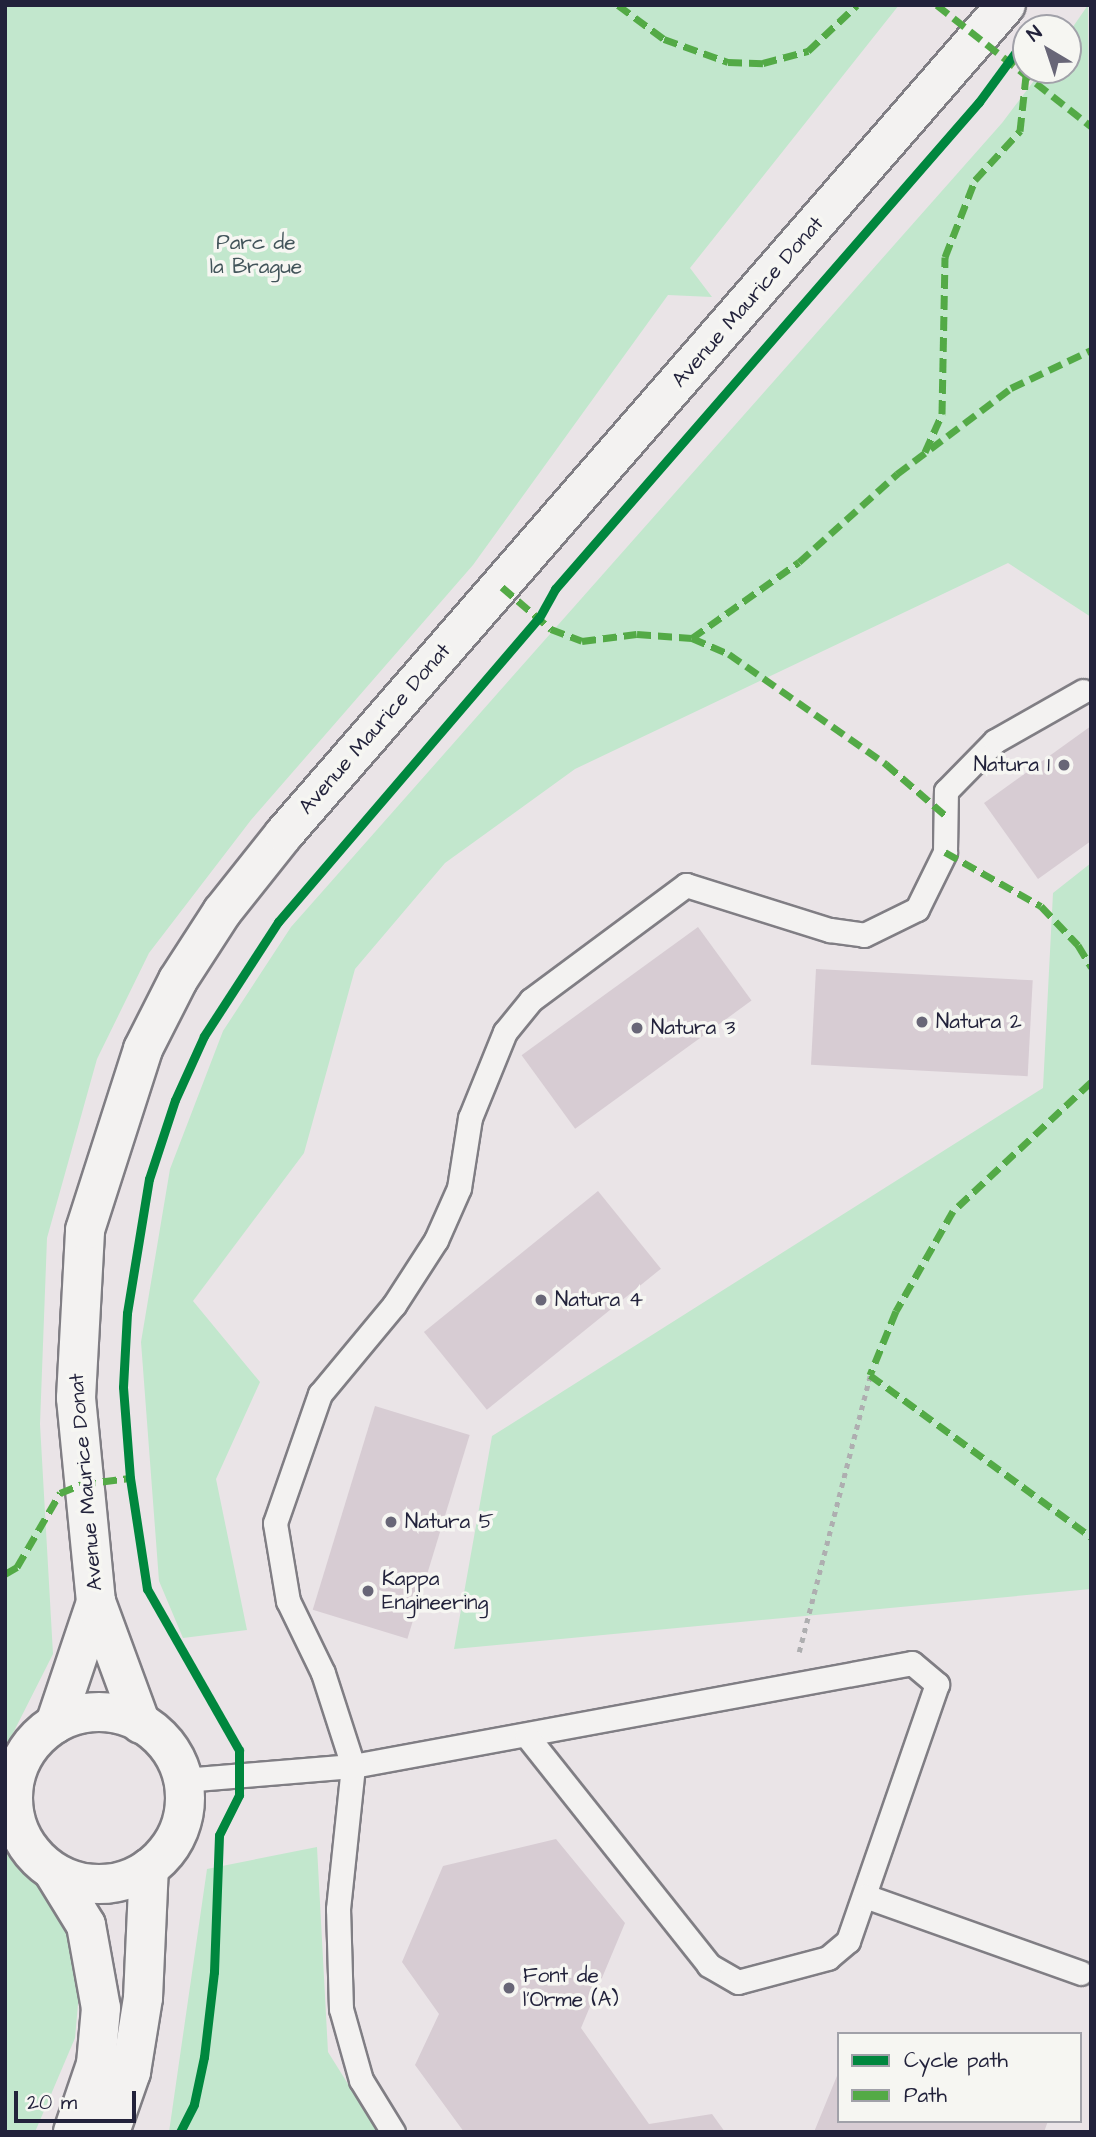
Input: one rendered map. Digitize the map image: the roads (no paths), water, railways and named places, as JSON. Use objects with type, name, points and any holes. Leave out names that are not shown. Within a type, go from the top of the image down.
[{"type":"main road","name":"Avenue Maurice Donat","points":[[96,1602],[76,1398],[85,1230],[143,1049],[178,980],[222,912],[284,834],[1006,5]]},
{"type":"main road","points":[[55,1724],[96,1602]]},
{"type":"main road","points":[[96,1602],[141,1724]]},
{"type":"main road","points":[[54,1872],[77,1882],[102,1885],[127,1880],[149,1868],[175,1838],[185,1800],[183,1780],[160,1738],[141,1724],[99,1712],[55,1724],[32,1744],[16,1770],[12,1800],[18,1829],[27,1846],[54,1872],[86,1925],[101,2008],[96,2064],[73,2132]]},
{"type":"main road","points":[[110,2132],[131,2072],[143,1998],[149,1868]]},
{"type":"lane","points":[[393,2132],[361,2080],[341,2009],[338,1909],[353,1766],[323,1673],[288,1601],[275,1523],[320,1394],[394,1305],[436,1240],[459,1188],[470,1118],[505,1032],[531,1000],[686,885],[830,930],[863,935],[917,909],[945,852],[946,791],[995,741],[1083,691]]},
{"type":"lane","points":[[183,1780],[353,1766],[912,1663],[937,1684],[848,1941],[828,1958],[738,1982],[709,1965],[527,1736]]},
{"type":"lane","points":[[865,1896],[1081,1973]]},
{"type":"place","name":"Natura 1","points":[[1064,765]]},
{"type":"place","name":"Natura 2","points":[[922,1022]]},
{"type":"place","name":"Natura 3","points":[[637,1028]]},
{"type":"place","name":"Natura 4","points":[[541,1300]]},
{"type":"place","name":"Natura 5","points":[[391,1522]]},
{"type":"place","name":"Kappa Engineering","points":[[368,1591]]},
{"type":"place","name":"Font de l'Orme (A)","points":[[509,1988]]},
{"type":"park label","name":"Parc de la Brague","points":[[256,255]]}]
